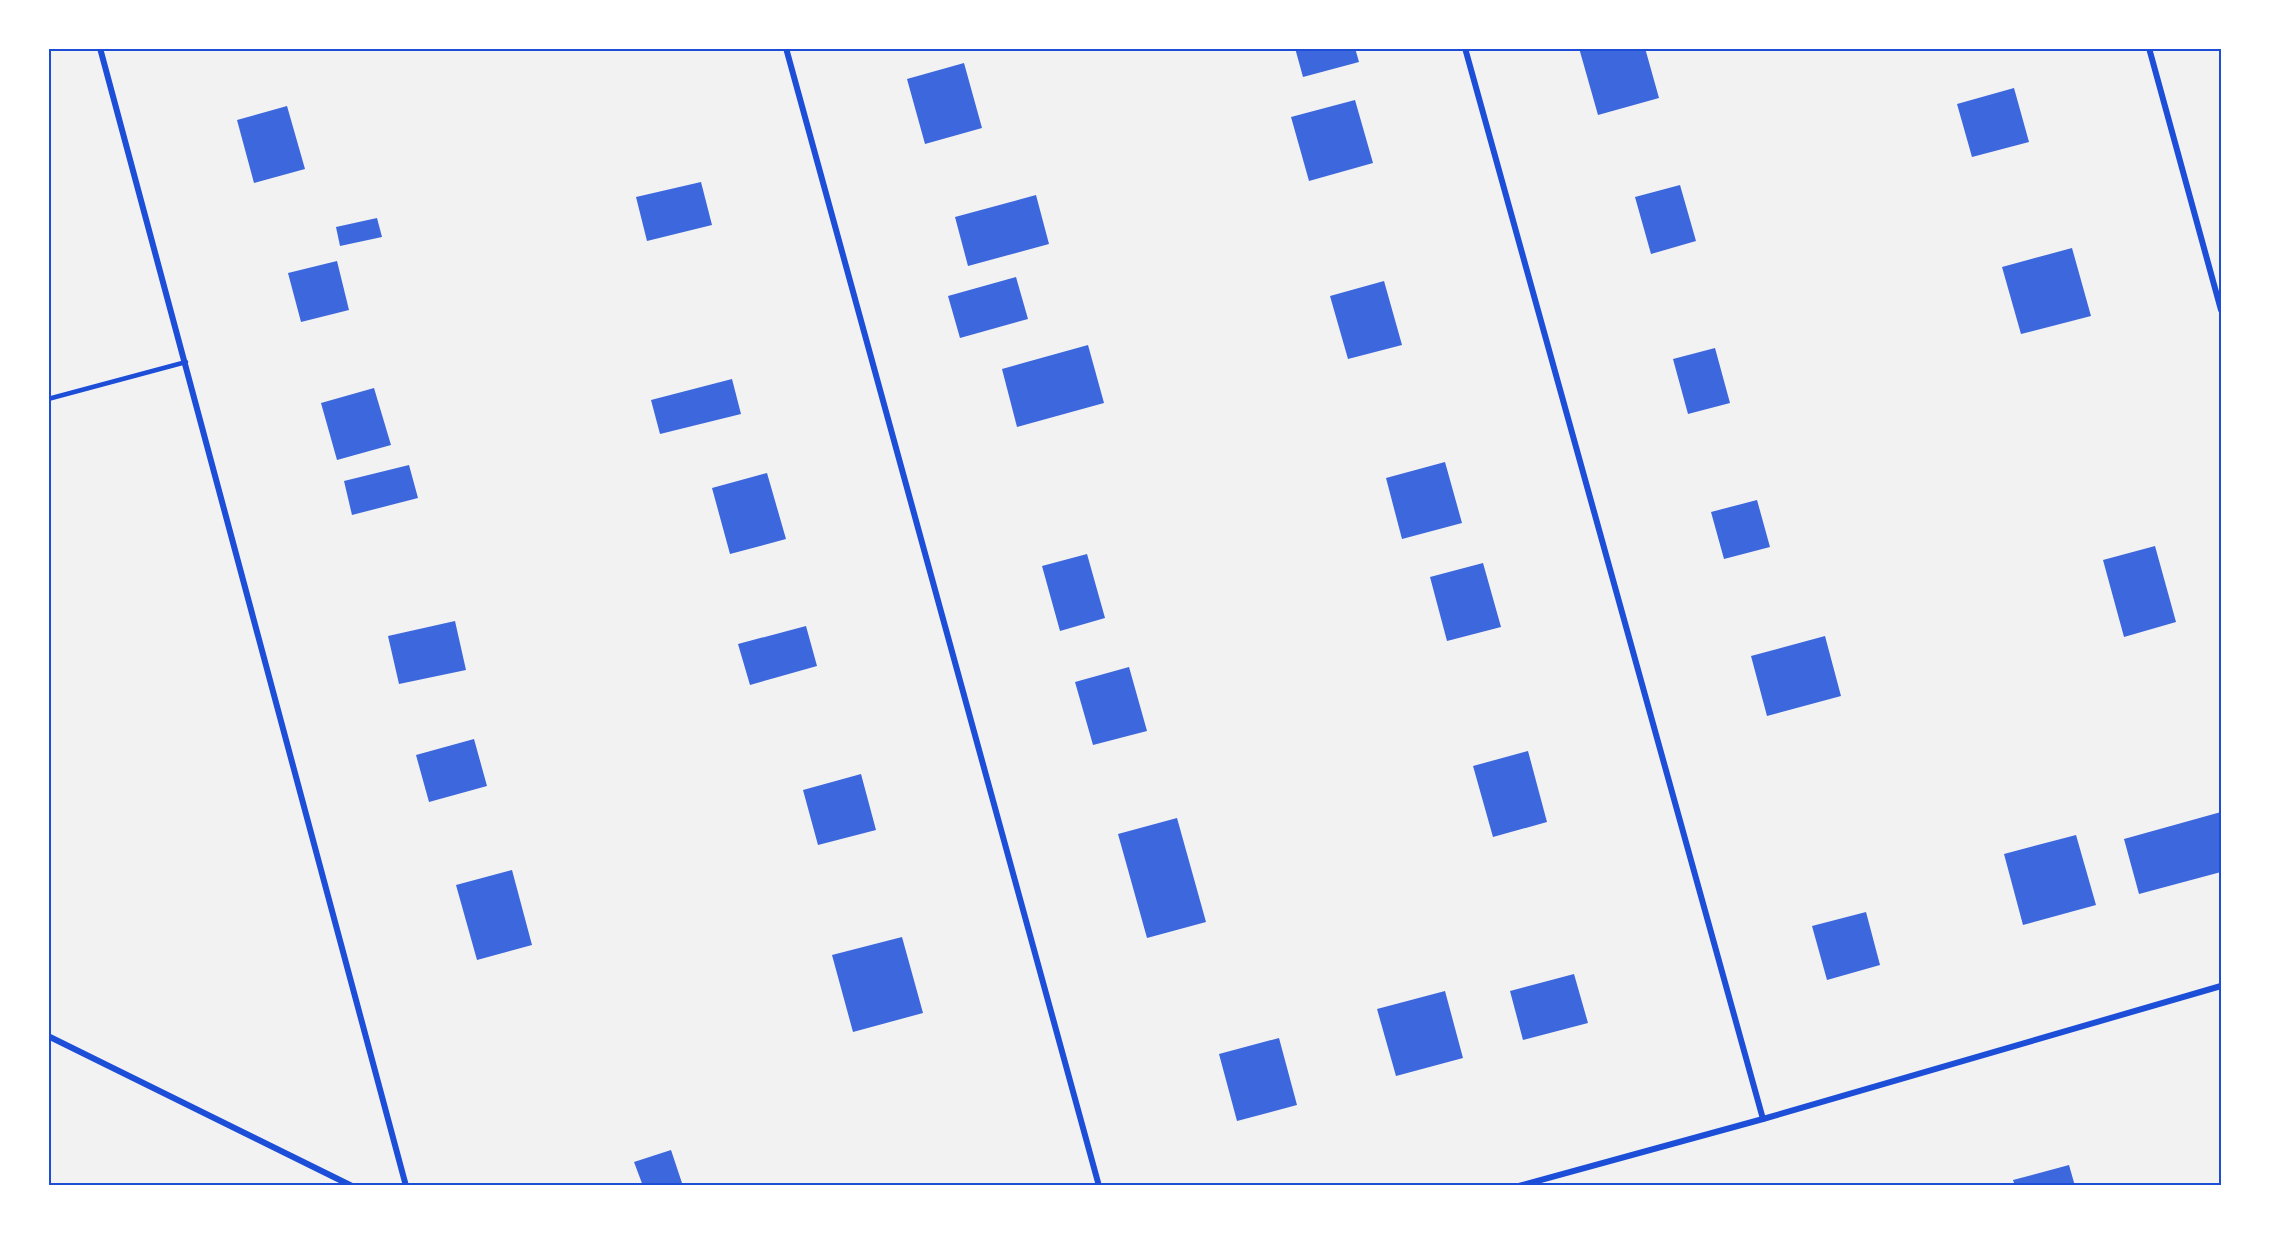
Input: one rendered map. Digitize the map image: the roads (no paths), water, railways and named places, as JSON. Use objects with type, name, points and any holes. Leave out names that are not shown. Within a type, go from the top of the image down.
[{"type":"street","points":[[100,48],[406,1186]]},
{"type":"street","points":[[786,48],[1099,1186]]},
{"type":"street","points":[[1465,48],[1763,1119]]},
{"type":"street","points":[[2149,48],[2221,310]]},
{"type":"street","points":[[1519,1186],[1763,1119],[2221,986]]},
{"type":"street","points":[[48,1036],[352,1186]]},
{"type":"lane","points":[[48,399],[186,362]]}]
